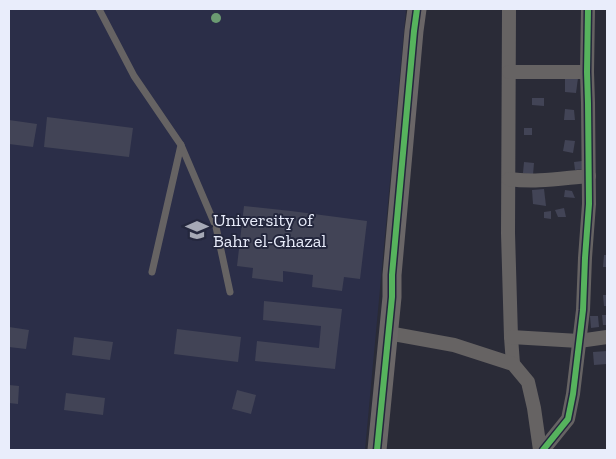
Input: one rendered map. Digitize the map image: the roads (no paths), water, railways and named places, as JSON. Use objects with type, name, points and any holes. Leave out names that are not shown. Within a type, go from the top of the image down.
[{"type":"street","points":[[377,450],[417,9]]},
{"type":"street","points":[[509,9],[508,233],[513,364]]},
{"type":"street","points":[[542,450],[568,419],[573,394],[583,310],[589,204],[586,72],[588,9]]},
{"type":"street","points":[[510,72],[586,72]]},
{"type":"street","points":[[509,179],[548,180],[589,176]]},
{"type":"street","points":[[388,333],[454,345],[513,364],[528,382],[542,450]]},
{"type":"street","points":[[511,337],[579,341],[607,337]]},
{"type":"lane","points":[[99,9],[134,76],[181,145],[216,227],[230,292]]},
{"type":"lane","points":[[152,272],[181,145]]},
{"type":"place","name":"University of Bahr el-Ghazal","points":[[197,230]]}]
